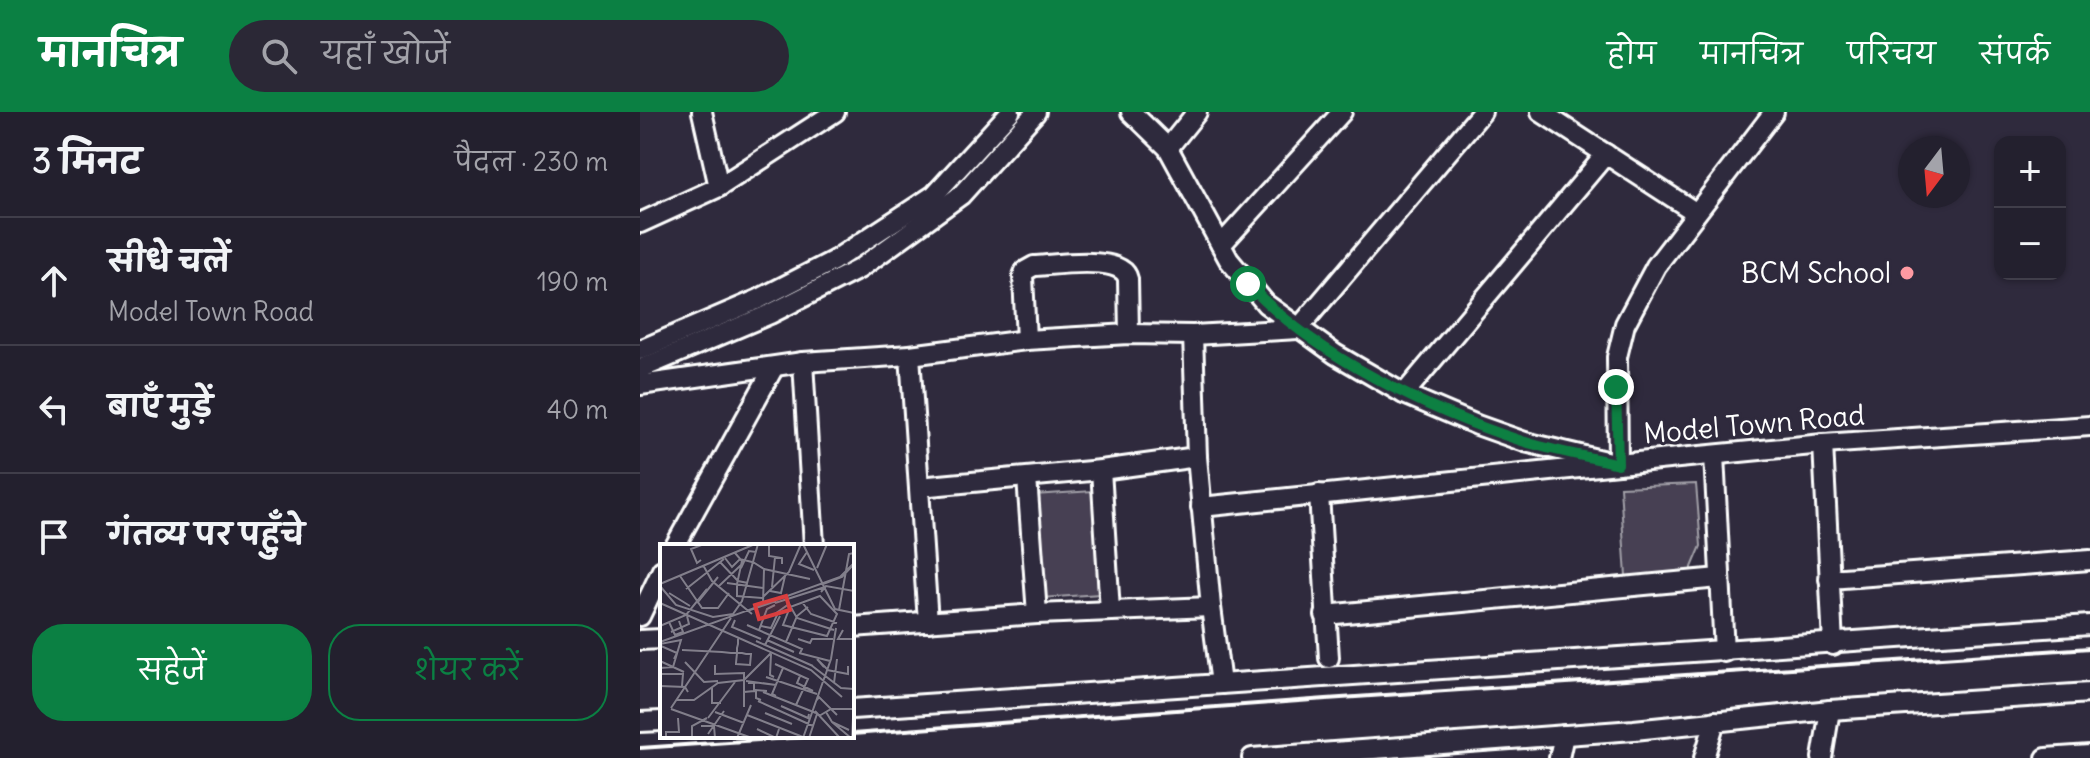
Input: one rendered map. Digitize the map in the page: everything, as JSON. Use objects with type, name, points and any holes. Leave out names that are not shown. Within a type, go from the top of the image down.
[{"type":"street","points":[[702,112],[719,187]]},
{"type":"street","points":[[640,223],[719,187],[835,112]]},
{"type":"street","points":[[640,350],[759,299],[833,261],[934,195],[1010,112]]},
{"type":"street","points":[[640,369],[770,314],[859,269],[961,195],[1036,112]]},
{"type":"street","name":"Model Town Road","points":[[1131,112],[1168,148],[1221,245],[1266,304],[1298,329],[1404,394],[1525,442],[1618,464],[1823,444],[2090,426]]},
{"type":"street","points":[[1168,148],[1197,112]]},
{"type":"street","points":[[1221,245],[1342,112]]},
{"type":"street","points":[[640,385],[803,362],[910,355],[1026,340],[1298,329],[1482,112]]},
{"type":"street","points":[[1541,112],[1695,212]]},
{"type":"street","points":[[1201,507],[1618,464],[1617,357],[1625,324],[1656,266],[1764,115]]},
{"type":"street","points":[[1404,394],[1606,154]]},
{"type":"street","points":[[1026,340],[1023,276],[1034,266],[1108,263],[1121,267],[1128,279],[1129,334]]},
{"type":"street","points":[[1193,335],[1201,507],[1221,684]]},
{"type":"street","points":[[910,355],[928,622]]},
{"type":"street","points":[[803,362],[810,541]]},
{"type":"street","points":[[676,544],[774,367]]},
{"type":"street","points":[[1823,444],[1833,645]]},
{"type":"street","points":[[1714,455],[1724,652]]},
{"type":"street","points":[[919,487],[1027,478],[1197,457]]},
{"type":"street","points":[[1101,470],[1110,611]]},
{"type":"street","points":[[1027,478],[1037,614]]},
{"type":"street","points":[[1319,494],[1329,658]]},
{"type":"street","points":[[1829,579],[2090,560]]},
{"type":"street","points":[[640,616],[660,574]]},
{"type":"street","points":[[1325,615],[1719,578]]},
{"type":"street","points":[[854,627],[1037,614],[1211,607]]},
{"type":"street","points":[[854,709],[1833,645],[2090,625]]},
{"type":"street","points":[[640,640],[660,639]]},
{"type":"street","points":[[1252,758],[1564,735],[1830,710],[2090,693]]},
{"type":"street","points":[[1822,758],[1830,710]]},
{"type":"street","points":[[640,722],[660,721]]},
{"type":"street","points":[[1704,758],[1715,721]]},
{"type":"street","points":[[1559,758],[1564,735]]},
{"type":"street","points":[[2046,758],[2090,755]]},
{"type":"shaded area","points":[[1696,484],[1701,546],[1690,572],[1626,576],[1620,487]]},
{"type":"shaded area","points":[[1093,491],[1100,594],[1041,598],[1034,495]]},
{"type":"railway","points":[[854,734],[2090,648]]},
{"type":"railway","points":[[640,748],[788,738]]},
{"type":"place","name":"BCM School","points":[[1907,273]]},
{"type":"route","points":[[1248,284],[1266,304],[1298,329],[1404,394],[1525,442],[1618,464],[1616,387]]}]
